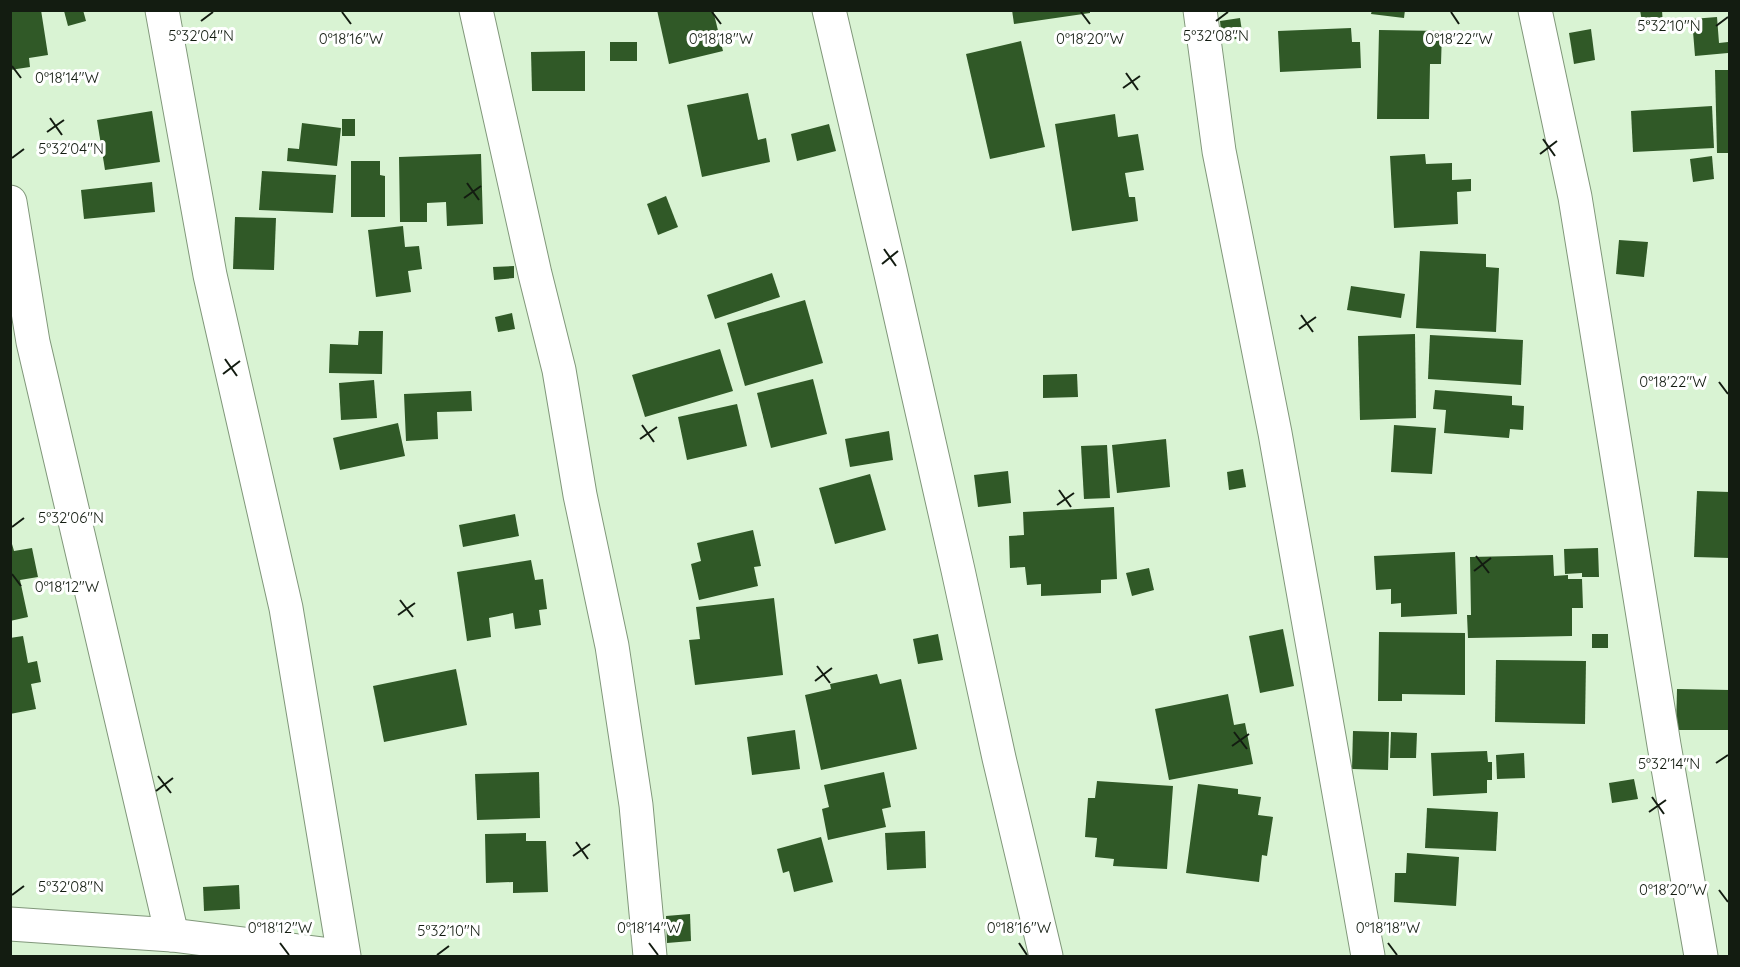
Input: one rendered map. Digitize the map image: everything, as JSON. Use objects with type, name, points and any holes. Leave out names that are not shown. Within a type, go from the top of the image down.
[{"type":"street","points":[[162,10],[210,275],[286,608],[344,957]]},
{"type":"street","points":[[476,10],[535,274],[559,370],[580,495],[612,646],[636,805],[650,957]]},
{"type":"street","points":[[828,10],[890,270],[1046,957]]},
{"type":"street","points":[[1200,10],[1219,150],[1275,433],[1368,957]]},
{"type":"street","points":[[1535,10],[1575,197],[1664,745],[1701,957]]},
{"type":"street","points":[[10,202],[33,342],[172,935]]},
{"type":"street","points":[[10,924],[172,935],[339,957]]},
{"type":"building","points":[[10,10],[41,10],[48,55],[29,58],[30,67],[10,70]]},
{"type":"building","points":[[83,10],[86,21],[68,26],[64,11]]},
{"type":"building","points":[[657,10],[713,10],[723,51],[669,64]]},
{"type":"building","points":[[1012,10],[1090,10],[1090,13],[1014,24]]},
{"type":"building","points":[[1372,10],[1405,10],[1404,18],[1371,14]]},
{"type":"building","points":[[1640,10],[1662,10],[1663,25],[1643,28]]},
{"type":"building","points":[[1717,17],[1719,43],[1728,42],[1728,53],[1695,56],[1692,19]]},
{"type":"building","points":[[1240,18],[1243,38],[1222,41],[1220,21]]},
{"type":"building","points":[[1351,28],[1352,42],[1360,42],[1361,68],[1280,72],[1278,31]]},
{"type":"building","points":[[1591,29],[1595,60],[1574,64],[1569,33]]},
{"type":"building","points":[[1379,30],[1442,31],[1441,64],[1430,64],[1429,119],[1377,119]]},
{"type":"building","points":[[1021,41],[1045,147],[990,159],[966,54]]},
{"type":"building","points":[[610,42],[637,42],[637,61],[610,61]]},
{"type":"building","points":[[585,51],[585,91],[532,91],[531,52]]},
{"type":"building","points":[[1715,70],[1730,70],[1730,153],[1717,153]]},
{"type":"building","points":[[748,93],[758,140],[766,138],[770,162],[702,177],[687,105]]},
{"type":"building","points":[[1712,106],[1714,148],[1633,152],[1631,111]]},
{"type":"building","points":[[152,111],[160,162],[105,170],[97,120]]},
{"type":"building","points":[[1115,114],[1118,137],[1138,134],[1144,170],[1125,173],[1129,197],[1135,197],[1138,221],[1072,231],[1055,124]]},
{"type":"building","points":[[342,119],[355,119],[355,136],[342,136]]},
{"type":"building","points":[[302,123],[341,128],[337,166],[287,161],[288,148],[299,149]]},
{"type":"building","points":[[829,124],[836,151],[797,161],[791,134]]},
{"type":"building","points":[[481,154],[483,224],[447,226],[446,202],[427,203],[427,222],[400,222],[399,157]]},
{"type":"building","points":[[1425,154],[1426,164],[1452,163],[1452,180],[1471,179],[1471,191],[1457,192],[1458,224],[1394,228],[1390,156]]},
{"type":"building","points":[[1712,156],[1714,179],[1693,182],[1690,159]]},
{"type":"building","points":[[351,161],[380,161],[380,175],[385,176],[385,217],[351,217]]},
{"type":"building","points":[[262,171],[336,175],[333,213],[259,210]]},
{"type":"building","points":[[152,182],[155,212],[84,219],[81,190]]},
{"type":"building","points":[[666,196],[678,227],[658,235],[647,204]]},
{"type":"building","points":[[235,217],[276,218],[274,270],[233,269]]},
{"type":"building","points":[[403,226],[405,247],[419,246],[422,269],[408,271],[411,292],[376,297],[368,230]]},
{"type":"building","points":[[1619,240],[1648,242],[1644,277],[1616,274]]},
{"type":"building","points":[[1420,251],[1486,254],[1486,267],[1499,268],[1496,332],[1416,328]]},
{"type":"building","points":[[514,266],[514,278],[494,280],[493,267]]},
{"type":"building","points":[[772,273],[780,297],[715,319],[707,295]]},
{"type":"building","points":[[1351,286],[1405,294],[1401,318],[1347,310]]},
{"type":"building","points":[[805,300],[823,363],[745,386],[727,323]]},
{"type":"building","points":[[512,313],[515,329],[498,332],[495,317]]},
{"type":"building","points":[[359,331],[383,331],[382,374],[329,373],[330,344],[358,345]]},
{"type":"building","points":[[1415,334],[1416,418],[1360,420],[1358,336]]},
{"type":"building","points":[[1430,335],[1523,340],[1521,385],[1428,379]]},
{"type":"building","points":[[720,349],[733,391],[645,417],[632,375]]},
{"type":"building","points":[[1077,374],[1078,397],[1043,398],[1043,375]]},
{"type":"building","points":[[813,379],[827,434],[771,448],[757,393]]},
{"type":"building","points":[[374,380],[377,418],[341,420],[339,383]]},
{"type":"building","points":[[1435,390],[1512,396],[1512,405],[1524,406],[1523,430],[1510,429],[1509,438],[1444,433],[1446,410],[1433,409]]},
{"type":"building","points":[[471,391],[472,411],[437,412],[438,439],[406,441],[404,394]]},
{"type":"building","points":[[737,404],[747,446],[687,460],[678,417]]},
{"type":"building","points":[[398,423],[405,456],[340,470],[333,438]]},
{"type":"building","points":[[1394,425],[1436,428],[1432,474],[1391,472]]},
{"type":"building","points":[[889,431],[893,460],[850,467],[845,439]]},
{"type":"building","points":[[1166,439],[1170,487],[1117,493],[1112,445]]},
{"type":"building","points":[[1107,445],[1110,498],[1084,499],[1081,446]]},
{"type":"building","points":[[1243,469],[1246,487],[1229,490],[1227,472]]},
{"type":"building","points":[[1008,471],[1011,503],[978,507],[974,475]]},
{"type":"building","points":[[870,474],[886,530],[835,544],[819,488]]},
{"type":"building","points":[[1697,491],[1730,492],[1730,558],[1694,557]]},
{"type":"building","points":[[1114,507],[1117,579],[1101,580],[1101,593],[1041,596],[1041,584],[1027,585],[1025,567],[1010,568],[1009,536],[1024,535],[1023,512]]},
{"type":"building","points":[[515,514],[519,536],[463,547],[459,525]]},
{"type":"building","points":[[753,530],[761,566],[754,567],[758,586],[699,600],[691,564],[701,561],[697,543]]},
{"type":"building","points":[[10,537],[14,551],[32,548],[38,577],[20,580],[28,617],[10,621]]},
{"type":"building","points":[[1598,548],[1599,577],[1582,577],[1582,573],[1565,574],[1564,549]]},
{"type":"building","points":[[1455,552],[1457,614],[1401,617],[1401,603],[1391,604],[1391,589],[1376,590],[1374,556]]},
{"type":"building","points":[[1553,555],[1554,576],[1568,575],[1568,579],[1582,579],[1583,608],[1572,608],[1572,636],[1468,638],[1467,615],[1471,615],[1470,557]]},
{"type":"building","points":[[531,560],[535,580],[543,579],[547,609],[539,610],[541,625],[515,629],[513,613],[489,618],[491,637],[467,641],[457,572]]},
{"type":"building","points":[[1149,568],[1154,590],[1132,596],[1126,573]]},
{"type":"building","points":[[774,598],[783,675],[695,685],[689,640],[700,639],[696,607]]},
{"type":"building","points":[[1283,629],[1294,686],[1260,693],[1249,636]]},
{"type":"building","points":[[1379,632],[1465,633],[1465,695],[1402,694],[1402,701],[1378,701]]},
{"type":"building","points":[[938,634],[943,660],[918,664],[913,639]]},
{"type":"building","points":[[1592,634],[1608,634],[1608,648],[1592,648]]},
{"type":"building","points":[[23,636],[28,663],[37,661],[41,682],[31,684],[36,709],[10,714],[10,638]]},
{"type":"building","points":[[1496,660],[1586,661],[1585,724],[1495,722]]},
{"type":"building","points":[[456,669],[467,725],[384,742],[373,686]]},
{"type":"building","points":[[877,674],[880,684],[901,679],[917,749],[821,770],[805,695],[831,689],[830,684]]},
{"type":"building","points":[[1677,689],[1730,690],[1730,730],[1676,730]]},
{"type":"building","points":[[1228,694],[1234,725],[1245,723],[1253,764],[1169,780],[1155,709]]},
{"type":"building","points":[[795,730],[800,769],[752,775],[747,737]]},
{"type":"building","points":[[1353,731],[1389,732],[1388,770],[1352,769]]},
{"type":"building","points":[[1391,732],[1417,733],[1416,758],[1390,758]]},
{"type":"building","points":[[1487,751],[1488,762],[1492,762],[1492,780],[1487,780],[1487,793],[1433,796],[1431,753]]},
{"type":"building","points":[[1524,753],[1525,778],[1497,779],[1496,755]]},
{"type":"building","points":[[539,772],[540,818],[477,820],[475,774]]},
{"type":"building","points":[[884,772],[891,807],[882,809],[886,827],[828,840],[822,809],[829,807],[824,785]]},
{"type":"building","points":[[1634,779],[1638,799],[1612,803],[1609,783]]},
{"type":"building","points":[[1097,781],[1173,786],[1167,869],[1113,866],[1114,859],[1095,857],[1097,838],[1085,837],[1088,798],[1095,798]]},
{"type":"building","points":[[1198,784],[1238,789],[1238,794],[1261,797],[1258,815],[1273,817],[1267,856],[1262,855],[1259,882],[1186,873]]},
{"type":"building","points":[[1427,808],[1498,812],[1496,851],[1425,848]]},
{"type":"building","points":[[925,831],[926,868],[887,870],[885,833]]},
{"type":"building","points":[[526,833],[526,841],[546,841],[548,892],[513,893],[513,882],[486,883],[485,834]]},
{"type":"building","points":[[821,837],[833,882],[794,892],[789,871],[783,873],[777,849]]},
{"type":"building","points":[[1407,853],[1459,857],[1456,906],[1394,902],[1395,873],[1406,873]]},
{"type":"building","points":[[239,885],[240,909],[204,911],[203,887]]},
{"type":"building","points":[[690,914],[691,941],[667,943],[666,916]]}]
